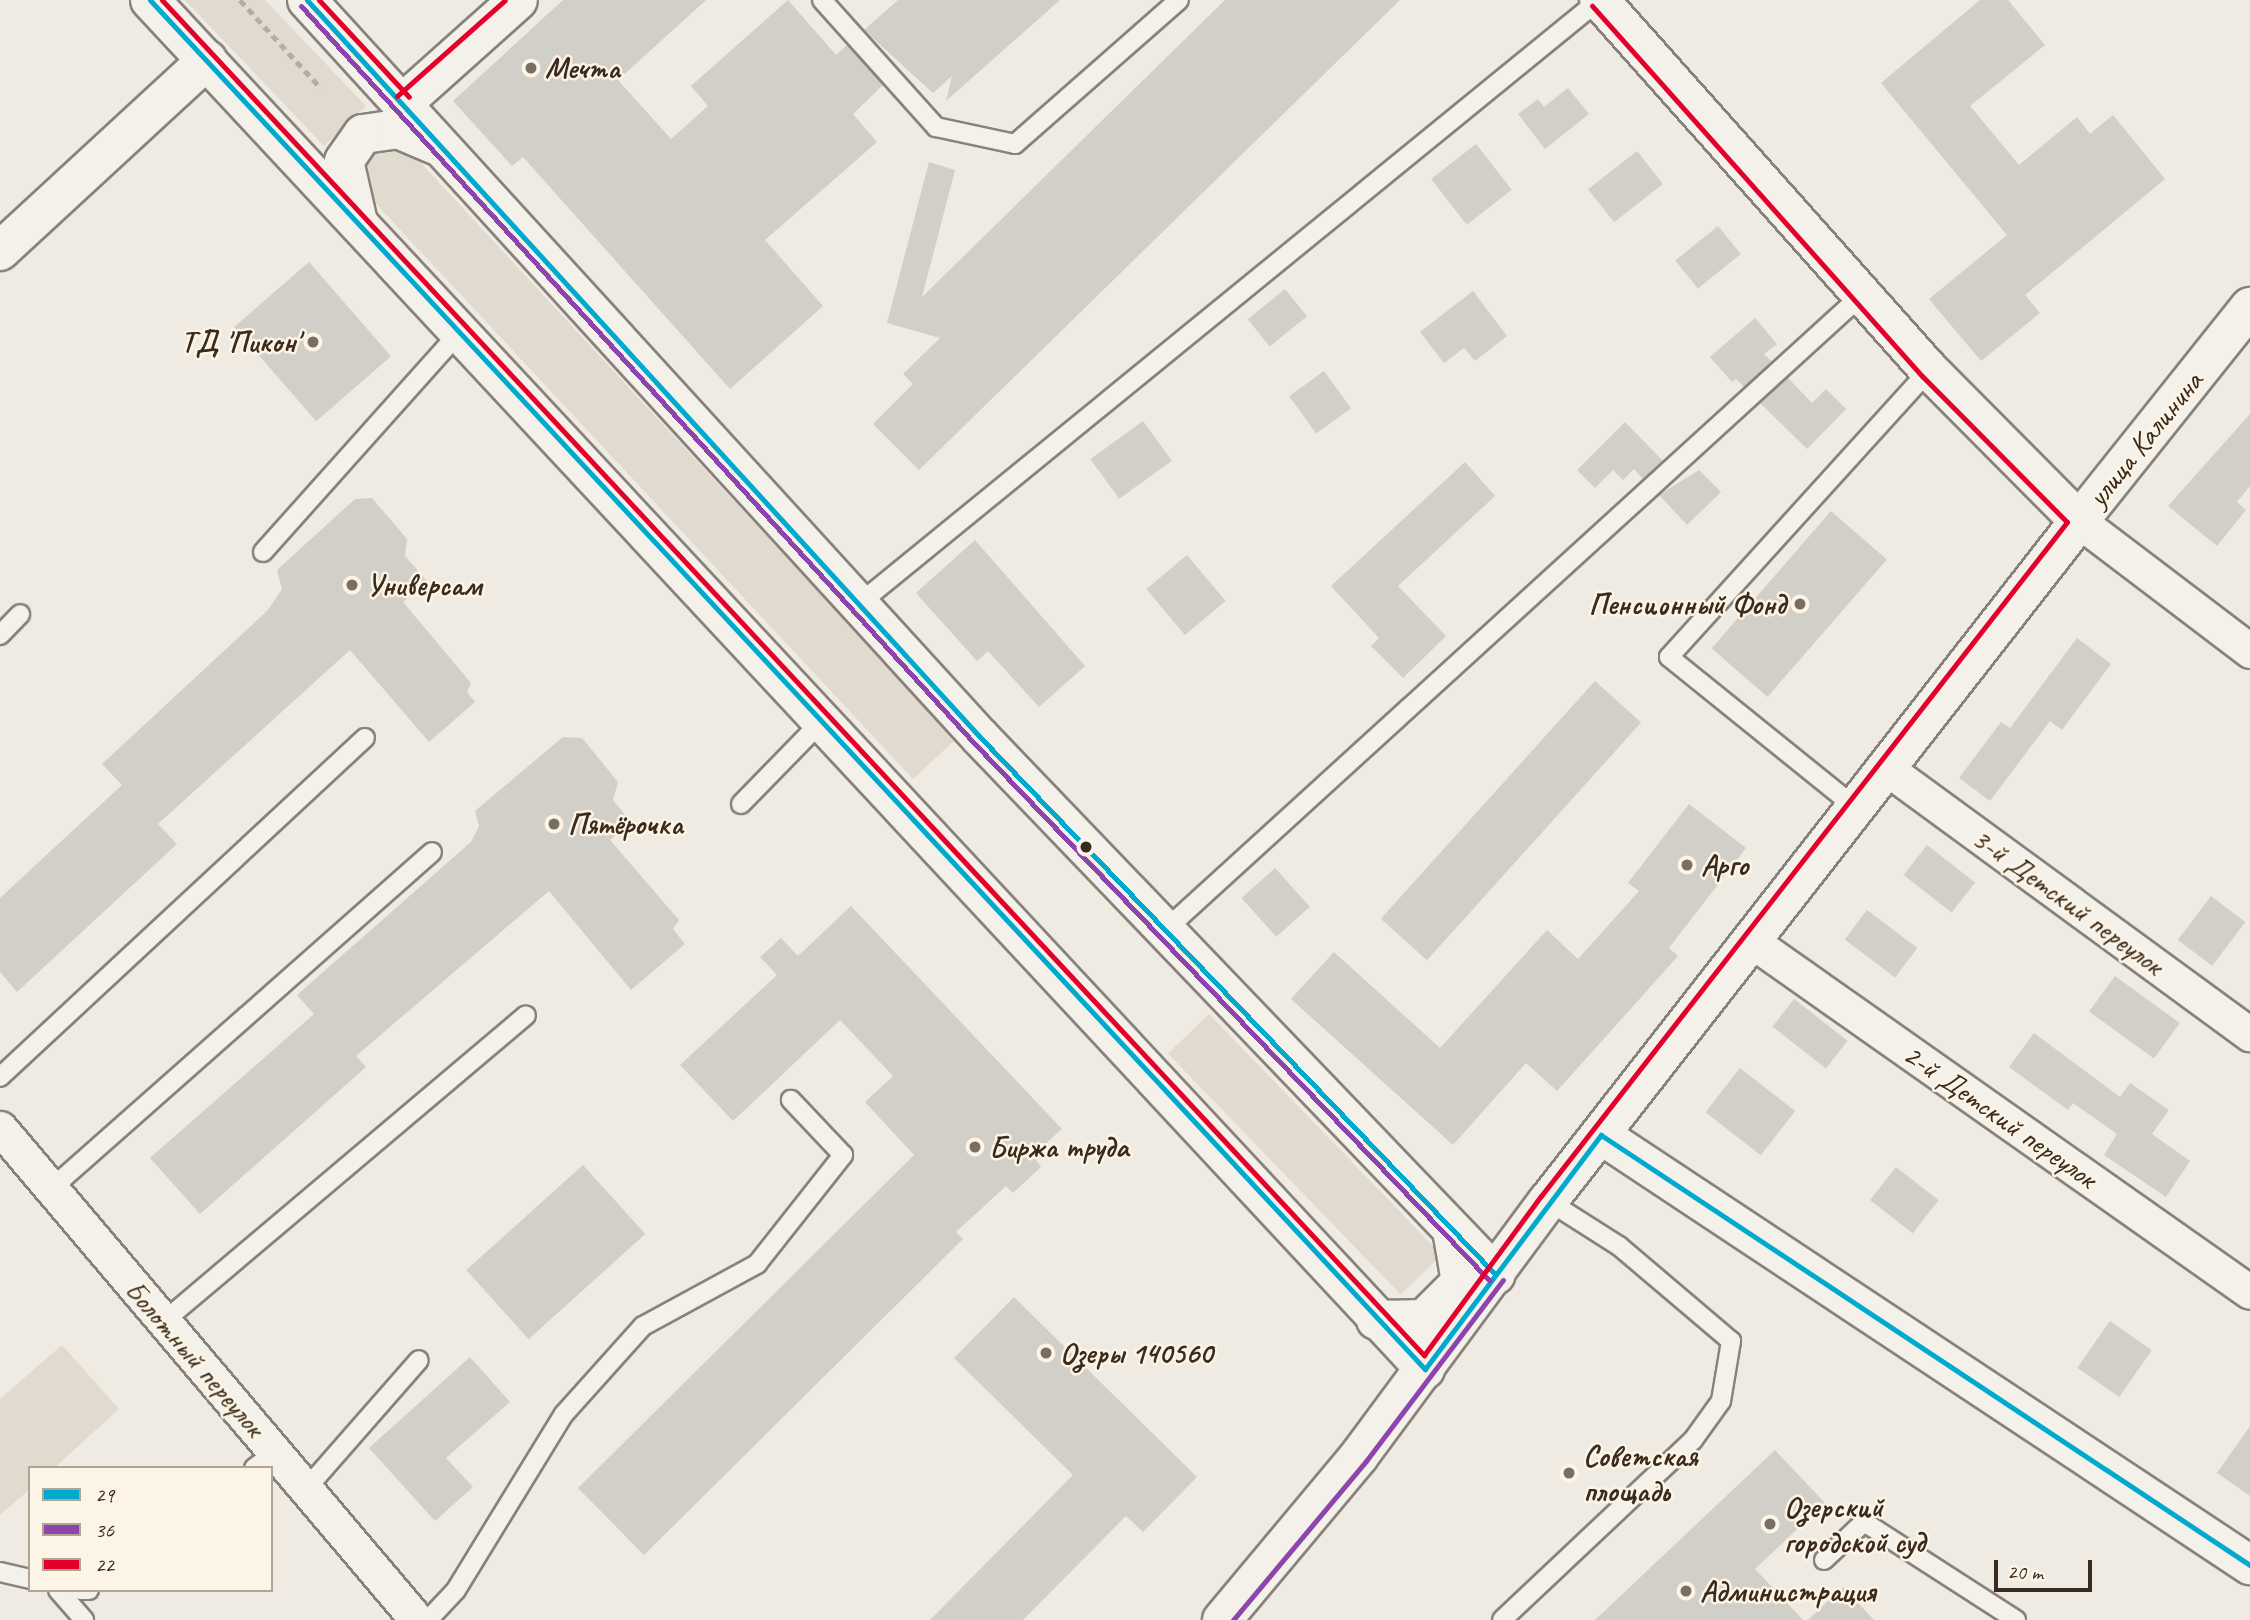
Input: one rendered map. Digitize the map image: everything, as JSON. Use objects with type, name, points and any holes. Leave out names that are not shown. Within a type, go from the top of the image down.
[{"type":"main road","points":[[150,0],[824,719],[1376,1320],[1425,1369]]},
{"type":"main road","points":[[307,0],[1163,932],[1496,1275]]},
{"type":"main road","points":[[403,103],[518,0]]},
{"type":"main road","points":[[1599,0],[1864,293],[1929,370],[2079,521]]},
{"type":"main road","points":[[0,251],[207,60]]},
{"type":"main road","points":[[359,223],[344,161],[363,134],[398,129],[446,149]]},
{"type":"main road","name":"улица Калинина","points":[[1601,1135],[1749,940],[2250,307]]},
{"type":"main road","points":[[1222,1620],[1425,1369],[1548,1201],[1601,1135],[2250,1564]]},
{"type":"main road","points":[[1376,1320],[1424,1319],[1461,1282],[1452,1230]]},
{"type":"street","points":[[2079,521],[2250,651]]},
{"type":"street","name":"3-й Детский переулок","points":[[1886,768],[2250,1034]]},
{"type":"street","name":"2-й Детский переулок","points":[[1749,940],[2250,1292]]},
{"type":"street","name":"Болотный переулок","points":[[0,1128],[163,1322],[265,1460],[306,1489],[417,1620]]},
{"type":"lane","points":[[822,0],[936,127],[1015,144],[1179,0]]},
{"type":"lane","points":[[860,603],[1599,0]]},
{"type":"lane","points":[[1163,932],[1864,293]]},
{"type":"lane","points":[[263,552],[460,332]]},
{"type":"lane","points":[[1855,807],[1669,657],[1929,370]]},
{"type":"lane","points":[[0,635],[20,614]]},
{"type":"lane","points":[[741,804],[824,719]]},
{"type":"lane","points":[[0,1077],[365,738]]},
{"type":"lane","points":[[52,1188],[432,852]]},
{"type":"lane","points":[[163,1322],[526,1015]]},
{"type":"lane","points":[[428,1620],[456,1590],[564,1414],[643,1326],[757,1264],[843,1155],[790,1100]]},
{"type":"lane","points":[[1502,1620],[1693,1440],[1721,1401],[1731,1341],[1619,1246],[1548,1201]]},
{"type":"lane","points":[[306,1489],[419,1360]]},
{"type":"lane","points":[[1824,1560],[1864,1522],[2016,1620]]},
{"type":"lane","points":[[0,1572],[28,1579]]},
{"type":"lane","points":[[60,1592],[84,1620]]},
{"type":"path","points":[[240,0],[321,88]]},
{"type":"shaded area","points":[[185,0],[265,0],[366,106],[324,146]]},
{"type":"shaded area","points":[[370,144],[408,149],[955,740],[913,779],[364,191],[360,152]]},
{"type":"shaded area","points":[[1209,1014],[1442,1255],[1401,1295],[1168,1054]]},
{"type":"shaded area","points":[[62,1345],[119,1409],[56,1466],[28,1466],[28,1491],[0,1515],[0,1399]]},
{"type":"building","points":[[563,0],[706,0],[618,80],[671,139],[708,106],[691,86],[788,0],[836,55],[847,45],[883,85],[853,114],[877,142],[765,240],[823,306],[730,389],[523,157],[512,166],[453,101]]},
{"type":"building","points":[[898,0],[1060,0],[946,101],[952,76],[933,93],[864,30]]},
{"type":"building","points":[[1225,0],[1400,0],[919,470],[873,424],[913,384],[903,374],[940,338],[887,323],[929,162],[955,170],[922,297]]},
{"type":"building","points":[[1980,0],[2008,0],[2045,45],[1970,106],[2019,165],[2077,117],[2090,134],[2113,115],[2165,179],[2025,295],[2040,313],[1981,361],[1929,299],[2007,235],[1881,83]]},
{"type":"building","points":[[1568,88],[1589,114],[1545,149],[1518,114],[1538,99],[1544,107]]},
{"type":"building","points":[[1476,144],[1512,190],[1467,225],[1431,179]]},
{"type":"building","points":[[1637,151],[1663,184],[1614,222],[1588,189]]},
{"type":"building","points":[[1718,226],[1741,254],[1698,289],[1675,261]]},
{"type":"building","name":"ТД 'Пикон'","points":[[309,262],[391,356],[316,421],[234,327]]},
{"type":"building","points":[[1285,289],[1307,316],[1270,346],[1248,319]]},
{"type":"building","points":[[1473,291],[1507,336],[1475,361],[1464,348],[1444,363],[1420,332]]},
{"type":"building","points":[[1755,318],[1777,344],[1764,354],[1772,362],[1744,387],[1736,379],[1732,382],[1710,357]]},
{"type":"building","points":[[1324,371],[1351,408],[1316,433],[1289,396]]},
{"type":"building","points":[[1788,378],[1812,403],[1826,389],[1846,409],[1807,449],[1760,403]]},
{"type":"building","points":[[2250,414],[2250,486],[2237,502],[2246,510],[2217,546],[2168,506]]},
{"type":"building","points":[[1143,421],[1172,461],[1119,499],[1090,459]]},
{"type":"building","points":[[1625,422],[1663,461],[1643,479],[1634,469],[1623,480],[1613,470],[1595,488],[1577,470]]},
{"type":"building","points":[[1465,462],[1495,496],[1398,586],[1446,636],[1403,678],[1371,646],[1379,638],[1331,586]]},
{"type":"building","points":[[1699,470],[1721,492],[1687,525],[1659,495]]},
{"type":"building","points":[[372,498],[407,539],[405,556],[427,581],[403,602],[471,683],[467,692],[475,702],[429,742],[350,650],[158,824],[177,844],[17,992],[0,972],[0,898],[122,785],[102,764],[268,610],[282,589],[277,570],[355,499]]},
{"type":"building","name":"Пенсионный Фонд","points":[[1831,511],[1887,560],[1767,697],[1712,648]]},
{"type":"building","points":[[975,540],[1085,666],[1039,707],[988,651],[977,661],[916,593]]},
{"type":"building","points":[[1187,555],[1226,601],[1185,635],[1146,589]]},
{"type":"building","points":[[2077,638],[2111,664],[2062,730],[2050,721],[1990,801],[1959,778],[2001,722],[2010,728]]},
{"type":"building","points":[[1595,681],[1641,722],[1427,960],[1381,919]]},
{"type":"building","points":[[563,737],[582,738],[618,782],[613,800],[631,822],[610,840],[679,920],[673,929],[685,944],[631,990],[549,891],[356,1056],[366,1067],[200,1214],[150,1158],[314,1014],[297,995],[471,842],[479,826],[475,811]]},
{"type":"building","points":[[1689,804],[1746,848],[1669,948],[1678,956],[1557,1091],[1526,1063],[1453,1145],[1291,999],[1334,952],[1440,1048],[1547,930],[1578,959],[1639,891],[1628,883]]},
{"type":"building","points":[[1927,845],[1975,883],[1952,912],[1904,875]]},
{"type":"building","points":[[1275,868],[1310,907],[1276,937],[1242,898]]},
{"type":"building","points":[[2211,896],[2245,922],[2212,966],[2178,940]]},
{"type":"building","points":[[851,906],[1062,1129],[1033,1155],[1041,1167],[1013,1193],[1006,1186],[956,1232],[963,1239],[644,1555],[578,1488],[914,1155],[865,1102],[893,1076],[840,1020],[733,1121],[680,1065],[777,975],[760,957],[781,938],[798,956]]},
{"type":"building","points":[[1867,910],[1917,948],[1895,977],[1845,940]]},
{"type":"building","points":[[2115,976],[2180,1023],[2154,1059],[2089,1012]]},
{"type":"building","points":[[1794,999],[1848,1041],[1826,1068],[1772,1027]]},
{"type":"building","points":[[2034,1033],[2120,1097],[2130,1083],[2169,1110],[2152,1134],[2190,1161],[2166,1197],[2104,1155],[2117,1134],[2073,1103],[2068,1110],[2009,1067]]},
{"type":"building","points":[[1740,1068],[1795,1111],[1761,1155],[1706,1112]]},
{"type":"building","points":[[583,1165],[645,1234],[529,1339],[466,1270]]},
{"type":"building","points":[[1896,1167],[1939,1200],[1913,1233],[1870,1200]]},
{"type":"building","points":[[1014,1297],[1197,1477],[1143,1532],[1126,1516],[1023,1620],[930,1620],[1073,1475],[954,1358]]},
{"type":"building","points":[[2110,1321],[2152,1350],[2119,1397],[2077,1368]]},
{"type":"building","points":[[470,1357],[510,1402],[446,1458],[473,1487],[435,1521],[369,1448]]},
{"type":"building","points":[[2250,1426],[2250,1496],[2217,1473]]},
{"type":"building","points":[[1775,1450],[1825,1503],[1755,1569],[1803,1620],[1595,1620]]},
{"type":"building","points":[[1843,1587],[1874,1620],[1808,1620]]},
{"type":"transit line","name":"29","points":[[150,0],[1425,1369],[1601,1135],[2250,1565]]},
{"type":"transit line","name":"22","points":[[162,0],[1424,1355],[1541,1196],[2067,522],[1922,376],[1592,6]]},
{"type":"transit line","name":"29","points":[[307,0],[980,737],[1496,1275]]},
{"type":"transit line","name":"22","points":[[319,0],[409,97]]},
{"type":"transit line","name":"22","points":[[397,96],[505,0]]},
{"type":"transit line","name":"36","points":[[301,6],[974,743],[1490,1281]]},
{"type":"transit line","name":"36","points":[[1233,1620],[1366,1461],[1503,1280]]},
{"type":"place","name":"Мечта","points":[[531,68]]},
{"type":"place","name":"ТД 'Пикон'","points":[[313,342]]},
{"type":"place","name":"Универсам","points":[[352,585]]},
{"type":"place","name":"Пенсионный Фонд","points":[[1800,604]]},
{"type":"place","name":"Пятёрочка","points":[[554,824]]},
{"type":"place","name":"Арго","points":[[1687,865]]},
{"type":"place","name":"Биржа труда","points":[[975,1147]]},
{"type":"place","name":"Озеры 140560","points":[[1046,1353]]},
{"type":"place","name":"Советская площадь","points":[[1569,1473]]},
{"type":"place","name":"Озерский городской суд","points":[[1770,1524]]},
{"type":"place","name":"Администрация","points":[[1686,1591]]}]
